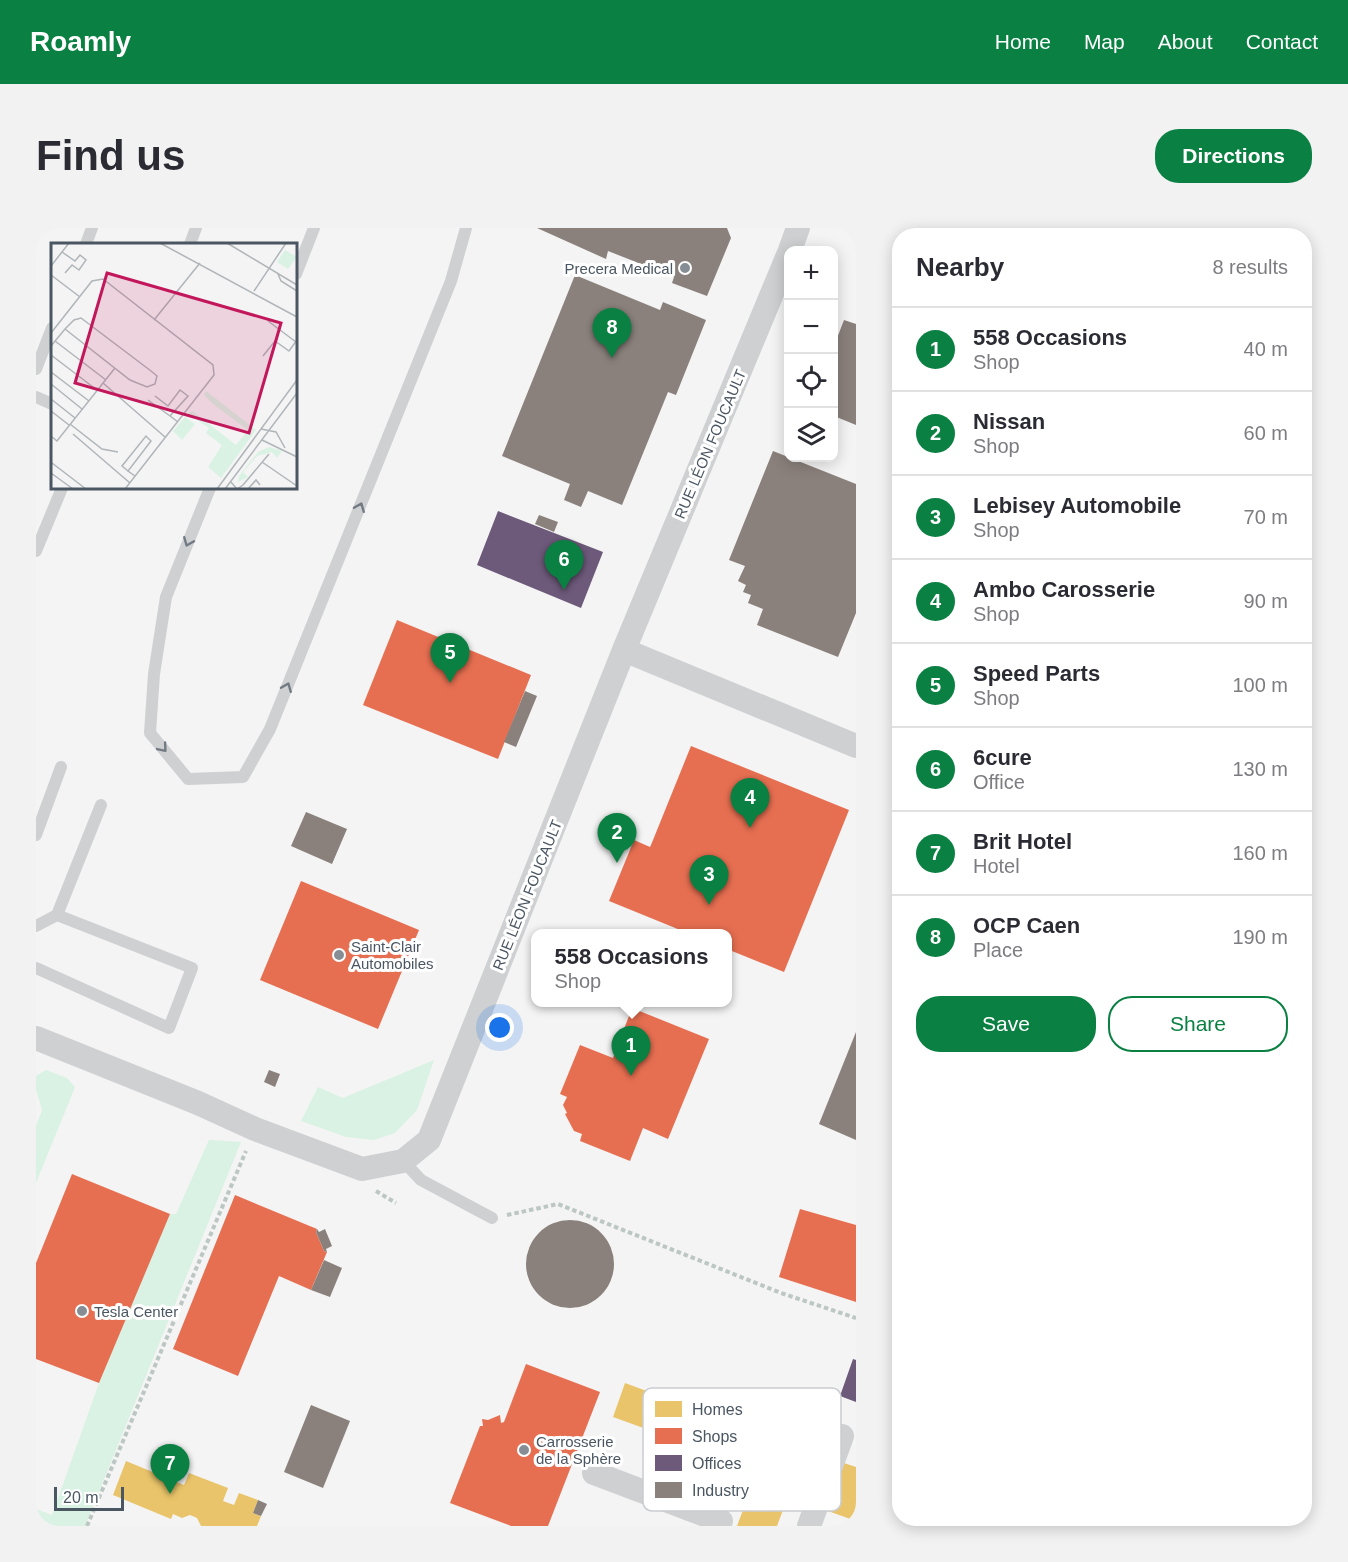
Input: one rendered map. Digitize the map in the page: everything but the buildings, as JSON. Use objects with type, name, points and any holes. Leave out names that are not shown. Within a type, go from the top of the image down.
[{"type":"street","name":"RUE LÉON FOUCAULT","points":[[792,246],[798,228]]},
{"type":"street","name":"RUE LÉON FOUCAULT","points":[[36,1038],[198,1103],[255,1129],[362,1169],[403,1161],[429,1140],[624,650],[784,265]]},
{"type":"street","points":[[624,650],[856,746]]},
{"type":"street","points":[[594,1473],[643,1492]]},
{"type":"street","points":[[690,1511],[720,1523]]},
{"type":"street","points":[[809,1526],[814,1511]]},
{"type":"lane","points":[[86,243],[92,228]]},
{"type":"lane","points":[[190,243],[196,228]]},
{"type":"lane","points":[[297,271],[314,228]]},
{"type":"lane","points":[[210,489],[166,597],[154,674],[150,733],[188,779],[243,777],[270,729],[451,281],[466,228]]},
{"type":"lane","points":[[36,369],[51,330]]},
{"type":"lane","points":[[36,397],[51,404]]},
{"type":"lane","points":[[36,551],[62,489]]},
{"type":"lane","points":[[36,835],[61,767]]},
{"type":"lane","points":[[36,926],[57,915],[101,805]]},
{"type":"lane","points":[[36,968],[169,1028],[192,968],[57,915]]},
{"type":"lane","points":[[403,1161],[421,1180],[492,1218]]},
{"type":"path","points":[[87,1526],[246,1150]]},
{"type":"path","points":[[492,1218],[558,1204],[781,1293],[856,1318]]},
{"type":"green space","points":[[434,1060],[417,1110],[395,1133],[374,1140],[346,1137],[301,1121],[318,1087],[343,1098]]},
{"type":"green space","points":[[46,1070],[67,1078],[75,1087],[36,1183],[36,1126],[42,1110],[36,1090],[36,1076]]},
{"type":"green space","points":[[209,1140],[241,1142],[85,1526],[36,1526],[36,1509],[52,1515],[99,1383],[159,1236],[170,1214],[176,1214]]},
{"type":"place","name":"Precera Medical","points":[[685,268]]},
{"type":"place","name":"OCP Caen","points":[[612,358]]},
{"type":"place","name":"6cure","points":[[564,590]]},
{"type":"place","name":"Speed Parts","points":[[450,683]]},
{"type":"place","name":"Ambo Carosserie","points":[[750,828]]},
{"type":"place","name":"Nissan","points":[[617,863]]},
{"type":"place","name":"Lebisey Automobile","points":[[709,905]]},
{"type":"place","name":"Saint-Clair Automobiles","points":[[339,955]]},
{"type":"place","name":"558 Occasions","points":[[631,1076]]},
{"type":"place","name":"Tesla Center","points":[[82,1311]]},
{"type":"place","name":"Carrosserie de la Sphère","points":[[524,1450]]},
{"type":"place","name":"Brit Hotel","points":[[170,1494]]}]
